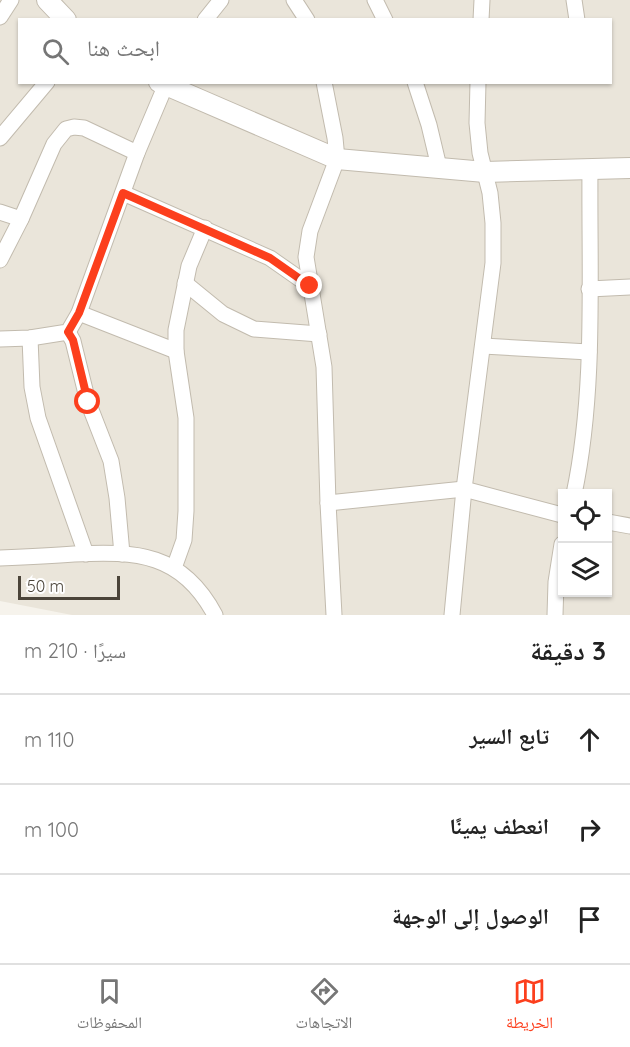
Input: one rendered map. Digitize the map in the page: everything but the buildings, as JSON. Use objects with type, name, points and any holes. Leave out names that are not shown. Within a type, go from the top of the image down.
[{"type":"street","points":[[0,17],[11,0]]},
{"type":"street","points":[[47,0],[64,18]]},
{"type":"street","points":[[208,18],[221,0]]},
{"type":"street","points":[[294,0],[306,18]]},
{"type":"street","points":[[375,0],[384,18]]},
{"type":"street","points":[[481,18],[482,0]]},
{"type":"street","points":[[574,0],[577,18]]},
{"type":"street","points":[[0,138],[45,84]]},
{"type":"street","points":[[68,332],[79,313],[164,84],[337,159],[485,172],[630,168]]},
{"type":"street","points":[[324,84],[337,159],[310,231],[306,256],[324,367],[334,615]]},
{"type":"street","points":[[416,84],[439,167]]},
{"type":"street","points":[[452,615],[464,489],[493,263],[490,193],[480,153],[477,123],[478,84]]},
{"type":"street","points":[[0,260],[54,144],[66,129],[84,128],[137,153]]},
{"type":"street","points":[[575,489],[585,432],[589,352],[590,169]]},
{"type":"street","points":[[123,193],[270,258],[310,286]]},
{"type":"street","points":[[0,212],[21,219]]},
{"type":"street","points":[[174,568],[184,540],[186,511],[186,418],[176,351],[176,330],[189,266],[204,228]]},
{"type":"street","points":[[185,283],[222,314],[254,329],[319,334]]},
{"type":"street","points":[[589,289],[630,287]]},
{"type":"street","points":[[79,313],[176,351]]},
{"type":"street","points":[[0,339],[30,338],[68,332]]},
{"type":"street","points":[[68,332],[73,340],[88,402],[111,461],[122,554]]},
{"type":"street","points":[[30,338],[32,387],[38,418],[86,554]]},
{"type":"street","points":[[483,346],[589,352]]},
{"type":"street","points":[[328,503],[464,489],[558,514]]},
{"type":"street","points":[[612,523],[630,526]]},
{"type":"street","points":[[0,558],[86,554],[150,557],[174,568],[192,582],[207,600],[215,615]]},
{"type":"street","points":[[555,615],[558,569]]},
{"type":"shaded area","points":[[0,0],[630,0],[630,615],[72,615],[0,601]]},
{"type":"route","points":[[88,402],[73,340],[68,332],[79,313],[123,193],[270,258],[310,286]]}]
